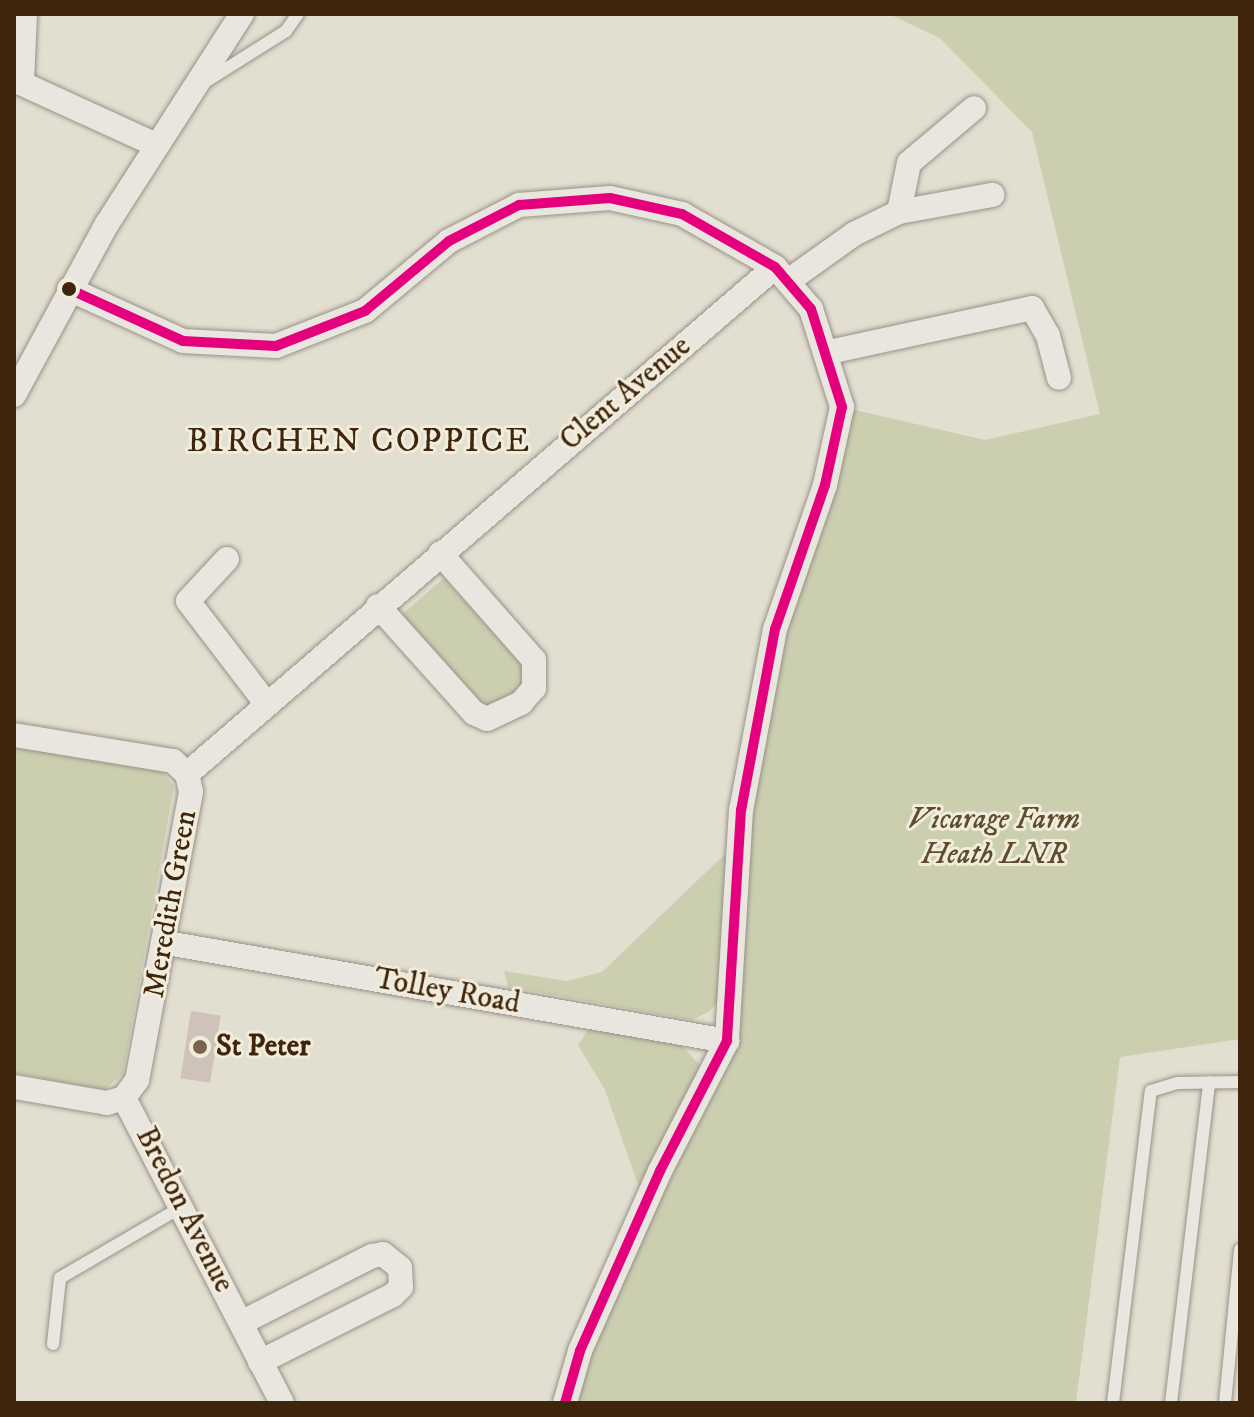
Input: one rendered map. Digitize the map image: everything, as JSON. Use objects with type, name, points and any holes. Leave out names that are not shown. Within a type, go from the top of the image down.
[{"type":"street","points":[[25,14],[18,80],[156,145]]},
{"type":"street","points":[[14,395],[69,289],[156,145],[242,14]]},
{"type":"street","points":[[899,212],[909,163],[974,108]]},
{"type":"street","name":"Clent Avenue","points":[[187,774],[440,553],[783,273],[899,212],[992,195]]},
{"type":"street","points":[[69,289],[183,341],[276,346],[365,311],[449,241],[519,205],[610,198],[682,214],[783,273],[829,352],[842,407],[825,485],[775,629],[741,810],[727,1041],[636,1227],[580,1351],[565,1403]]},
{"type":"street","points":[[829,352],[1032,308],[1048,336],[1059,378]]},
{"type":"street","points":[[378,606],[474,713],[487,719],[521,703],[534,688],[534,660],[440,553]]},
{"type":"street","points":[[227,559],[188,601],[266,703]]},
{"type":"street","name":"Meredith Green","points":[[14,735],[173,761],[187,774],[191,792],[167,943],[137,1080],[124,1098]]},
{"type":"street","name":"Tolley Road","points":[[167,943],[727,1041]]},
{"type":"street","points":[[14,1087],[107,1103],[124,1098]]},
{"type":"street","name":"Bredon Avenue","points":[[124,1098],[183,1206],[282,1403]]},
{"type":"street","name":"Bredon Avenue","points":[[241,1323],[372,1256],[383,1254],[400,1268],[401,1287],[393,1295],[260,1362]]},
{"type":"lane","points":[[192,88],[238,65],[286,31],[298,14]]},
{"type":"lane","points":[[1171,1403],[1209,1082]]},
{"type":"lane","points":[[1113,1403],[1151,1091],[1164,1084],[1240,1082]]},
{"type":"lane","points":[[53,1344],[60,1278],[183,1206]]},
{"type":"lane","points":[[1225,1403],[1240,1250]]},
{"type":"green space","name":"Vicarage Farm Heath LNR","points":[[889,14],[1240,14],[1240,1039],[1120,1057],[1076,1403],[566,1403],[727,1041],[741,810],[842,407],[985,440],[1100,414],[1032,132],[940,38]]},
{"type":"green space","points":[[444,578],[526,668],[525,685],[499,706],[479,706],[401,615]]},
{"type":"green space","points":[[14,745],[157,766],[174,786],[123,1074],[104,1090],[14,1073]]},
{"type":"green space","points":[[727,852],[719,999],[710,1011],[692,1020],[508,987],[504,971],[567,981],[602,972]]},
{"type":"green space","points":[[591,1025],[675,1039],[699,1064],[699,1081],[642,1196],[605,1090],[578,1045]]},
{"type":"building","name":"St Peter","points":[[191,1011],[221,1016],[210,1083],[180,1078]]},
{"type":"transit line","points":[[69,289],[183,341],[276,346],[365,311],[449,241],[519,205],[610,198],[682,214],[775,267],[811,309],[842,407],[825,485],[775,629],[741,810],[727,1041],[660,1171],[580,1351],[565,1403]]},
{"type":"place","name":"St Peter","points":[[200,1047]]},
{"type":"district","name":"BIRCHEN COPPICE","points":[[359,442]]}]
